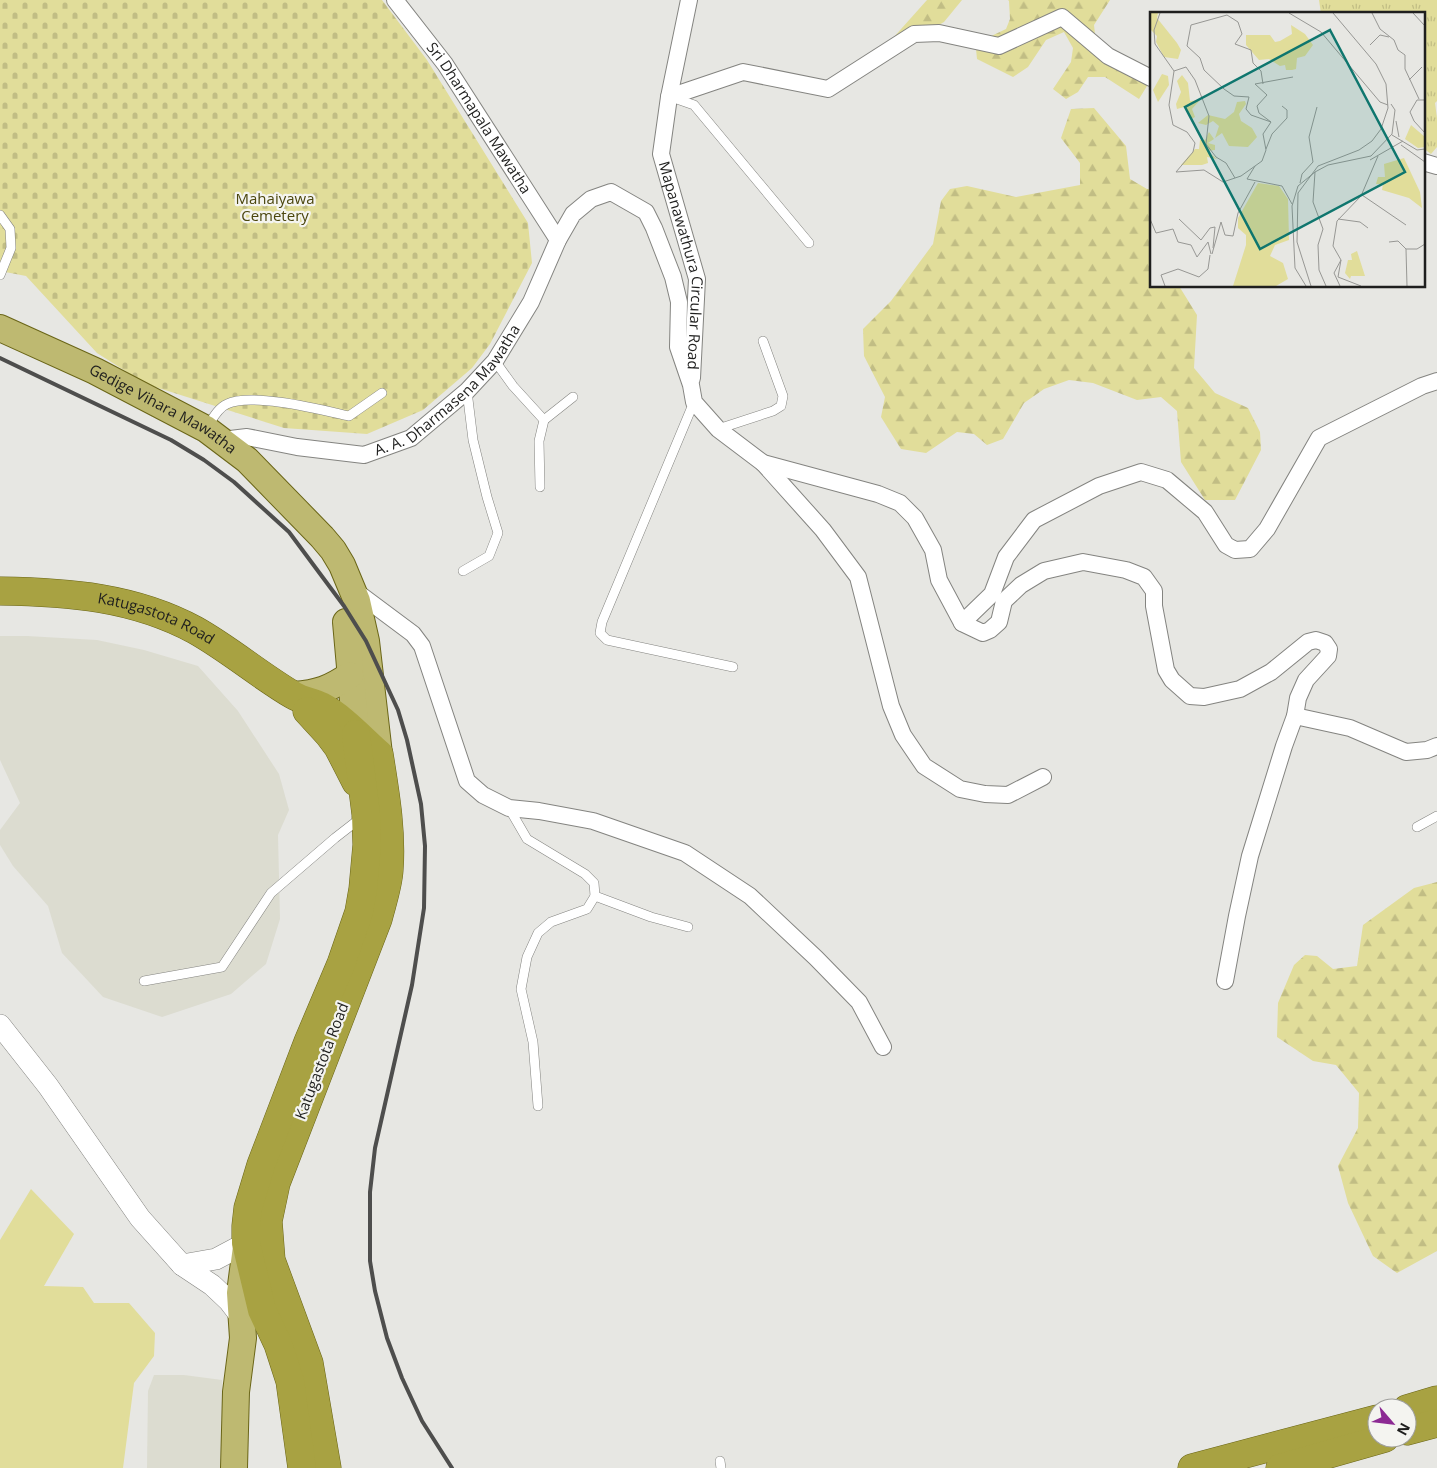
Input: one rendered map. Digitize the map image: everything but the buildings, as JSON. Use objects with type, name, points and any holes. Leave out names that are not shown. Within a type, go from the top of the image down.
[{"type":"highway","name":"Katugastota Road","points":[[0,591],[76,594],[104,598],[156,612],[202,635],[294,695],[322,707],[379,754],[388,818],[389,870],[385,891],[378,918],[276,1183],[268,1221],[271,1260],[309,1363],[327,1468]]},
{"type":"highway","name":"Katugastota Road","points":[[294,695],[338,747],[365,806],[365,868],[359,912],[261,1164],[248,1208],[246,1226],[246,1243],[262,1310],[278,1344],[288,1374],[302,1468]]},
{"type":"highway","points":[[356,734],[365,806]]},
{"type":"highway","points":[[1417,1406],[1437,1400]]},
{"type":"highway","points":[[1192,1468],[1367,1422]]},
{"type":"highway","points":[[1417,1429],[1437,1423]]},
{"type":"highway","points":[[1280,1468],[1367,1443]]},
{"type":"main road","name":"Gedige Vihara Mawatha","points":[[0,328],[95,371],[214,434],[247,460],[334,550],[354,590],[366,641],[379,754]]},
{"type":"main road","name":"Gedige Vihara Mawatha","points":[[304,520],[338,587],[345,614],[356,734]]},
{"type":"main road","points":[[294,695],[321,692],[335,686],[350,676]]},
{"type":"main road","points":[[234,1468],[236,1392],[243,1338],[240,1293],[246,1243]]},
{"type":"street","name":"Sri Dharmapala Mawatha","points":[[395,0],[445,64],[558,240]]},
{"type":"street","name":"Mapanawathura Circular Road","points":[[689,0],[669,97],[662,154],[697,280],[692,385]]},
{"type":"street","points":[[669,97],[742,72],[828,89],[914,34],[939,32],[999,46],[1062,17],[1108,56],[1150,77]]},
{"type":"street","points":[[1424,162],[1437,166]]},
{"type":"street","name":"A. A. Dharmasena Mawatha","points":[[214,434],[247,437],[297,447],[364,455],[411,438],[468,391],[496,361],[531,302],[558,240],[573,214],[591,199],[611,192],[646,212],[654,228],[673,277],[679,302],[678,347],[692,385]]},
{"type":"street","points":[[962,623],[992,594],[1006,557],[1034,520],[1099,486],[1141,472],[1167,480],[1205,512],[1226,545],[1235,550],[1250,549],[1267,529],[1318,438],[1422,386],[1437,381]]},
{"type":"street","points":[[692,385],[694,402],[718,429],[763,463],[823,530],[858,577],[891,706],[903,735],[924,766],[960,789],[985,794],[1008,795],[1042,777]]},
{"type":"street","points":[[763,463],[878,494],[900,503],[915,518],[933,550],[939,580],[962,623],[983,633],[999,622],[1004,600],[1021,585],[1044,571],[1083,562],[1126,570],[1144,577],[1154,591],[1154,606],[1166,670],[1172,680],[1190,696],[1204,697],[1240,689],[1271,672],[1308,642],[1316,640],[1325,643],[1329,649],[1328,656],[1306,680],[1298,698],[1295,716],[1250,856],[1226,981]]},
{"type":"street","points":[[354,590],[413,634],[422,646],[467,781],[483,795],[509,808],[593,822],[685,853],[750,896],[816,958],[860,1002],[883,1047]]},
{"type":"street","points":[[1295,716],[1350,728],[1406,752],[1427,750],[1437,746]]},
{"type":"street","points":[[1,1027],[29,1059],[140,1218],[182,1265],[212,1285],[229,1301],[242,1318]]},
{"type":"street","points":[[182,1265],[216,1259],[246,1243]]},
{"type":"lane","points":[[669,97],[685,101],[694,106],[809,244]]},
{"type":"lane","points":[[0,215],[10,229],[11,248],[0,275]]},
{"type":"lane","points":[[718,429],[773,411],[781,406],[783,396],[764,341]]},
{"type":"lane","points":[[496,361],[513,386],[544,420]]},
{"type":"lane","points":[[463,571],[489,556],[498,533],[486,497],[472,440],[468,391]]},
{"type":"lane","points":[[214,434],[216,413],[226,404],[238,400],[293,403],[349,416],[382,393]]},
{"type":"lane","points":[[540,487],[539,441],[544,420],[573,397]]},
{"type":"lane","points":[[694,402],[602,622],[600,633],[607,640],[733,667]]},
{"type":"lane","points":[[144,981],[222,967],[271,893],[335,838],[365,806]]},
{"type":"lane","points":[[509,808],[527,839],[585,874],[594,883],[595,896],[587,909],[551,922],[538,933],[526,957],[521,988],[534,1042],[538,1106]]},
{"type":"lane","points":[[1417,827],[1437,816]]},
{"type":"lane","points":[[595,896],[643,914],[688,927]]},
{"type":"shaded area","points":[[0,636],[97,640],[144,650],[198,666],[238,711],[279,774],[289,810],[278,835],[280,919],[266,964],[231,994],[162,1017],[103,997],[62,953],[48,906],[13,866],[0,845],[0,830],[20,803],[0,760]]},
{"type":"shaded area","points":[[154,1375],[184,1375],[222,1380],[223,1468],[147,1468],[148,1391]]},
{"type":"green space","name":"Mahaiyawa Cemetery","points":[[0,0],[382,0],[427,60],[528,223],[532,263],[490,344],[472,368],[423,410],[367,434],[284,428],[146,384],[97,353],[26,276],[0,271]]},
{"type":"green space","points":[[927,0],[962,0],[944,22],[914,39],[893,38]]},
{"type":"green space","points":[[1008,0],[1110,0],[1094,25],[1096,43],[1106,56],[1135,60],[1148,70],[1147,86],[1139,99],[1105,77],[1088,77],[1078,92],[1066,99],[1053,89],[1071,62],[1073,48],[1064,32],[1046,40],[1028,67],[1013,77],[977,59],[976,49],[983,40],[1006,29],[1010,19]]},
{"type":"green space","points":[[1319,0],[1437,0],[1437,101],[1435,103],[1437,147],[1431,154],[1424,149],[1424,12],[1321,12]]},
{"type":"green space","points":[[1094,108],[1126,146],[1130,179],[1150,189],[1150,288],[1180,288],[1197,315],[1194,368],[1215,393],[1248,408],[1260,432],[1261,450],[1235,500],[1205,500],[1181,462],[1177,411],[1161,397],[1137,400],[1093,383],[1069,380],[1044,389],[1024,403],[1003,439],[987,445],[974,434],[957,432],[926,453],[901,449],[881,417],[885,397],[864,356],[863,329],[891,301],[933,244],[941,201],[950,189],[967,186],[1016,197],[1080,185],[1080,163],[1061,138],[1071,109]]},
{"type":"green space","points":[[1437,882],[1437,1251],[1397,1273],[1373,1256],[1348,1203],[1338,1166],[1358,1128],[1359,1093],[1336,1065],[1313,1061],[1277,1037],[1278,1003],[1294,965],[1305,955],[1317,956],[1333,969],[1357,966],[1363,925],[1414,888]]},
{"type":"green space","points":[[31,1189],[74,1234],[44,1286],[83,1287],[94,1303],[129,1303],[155,1333],[154,1356],[134,1383],[123,1468],[0,1468],[0,1240]]},
{"type":"railway","points":[[0,358],[171,440],[204,460],[234,482],[289,532],[344,606],[366,641],[398,710],[407,740],[421,804],[425,846],[424,908],[412,985],[375,1148],[370,1192],[370,1261],[375,1291],[387,1338],[402,1378],[422,1421],[452,1468]]}]
